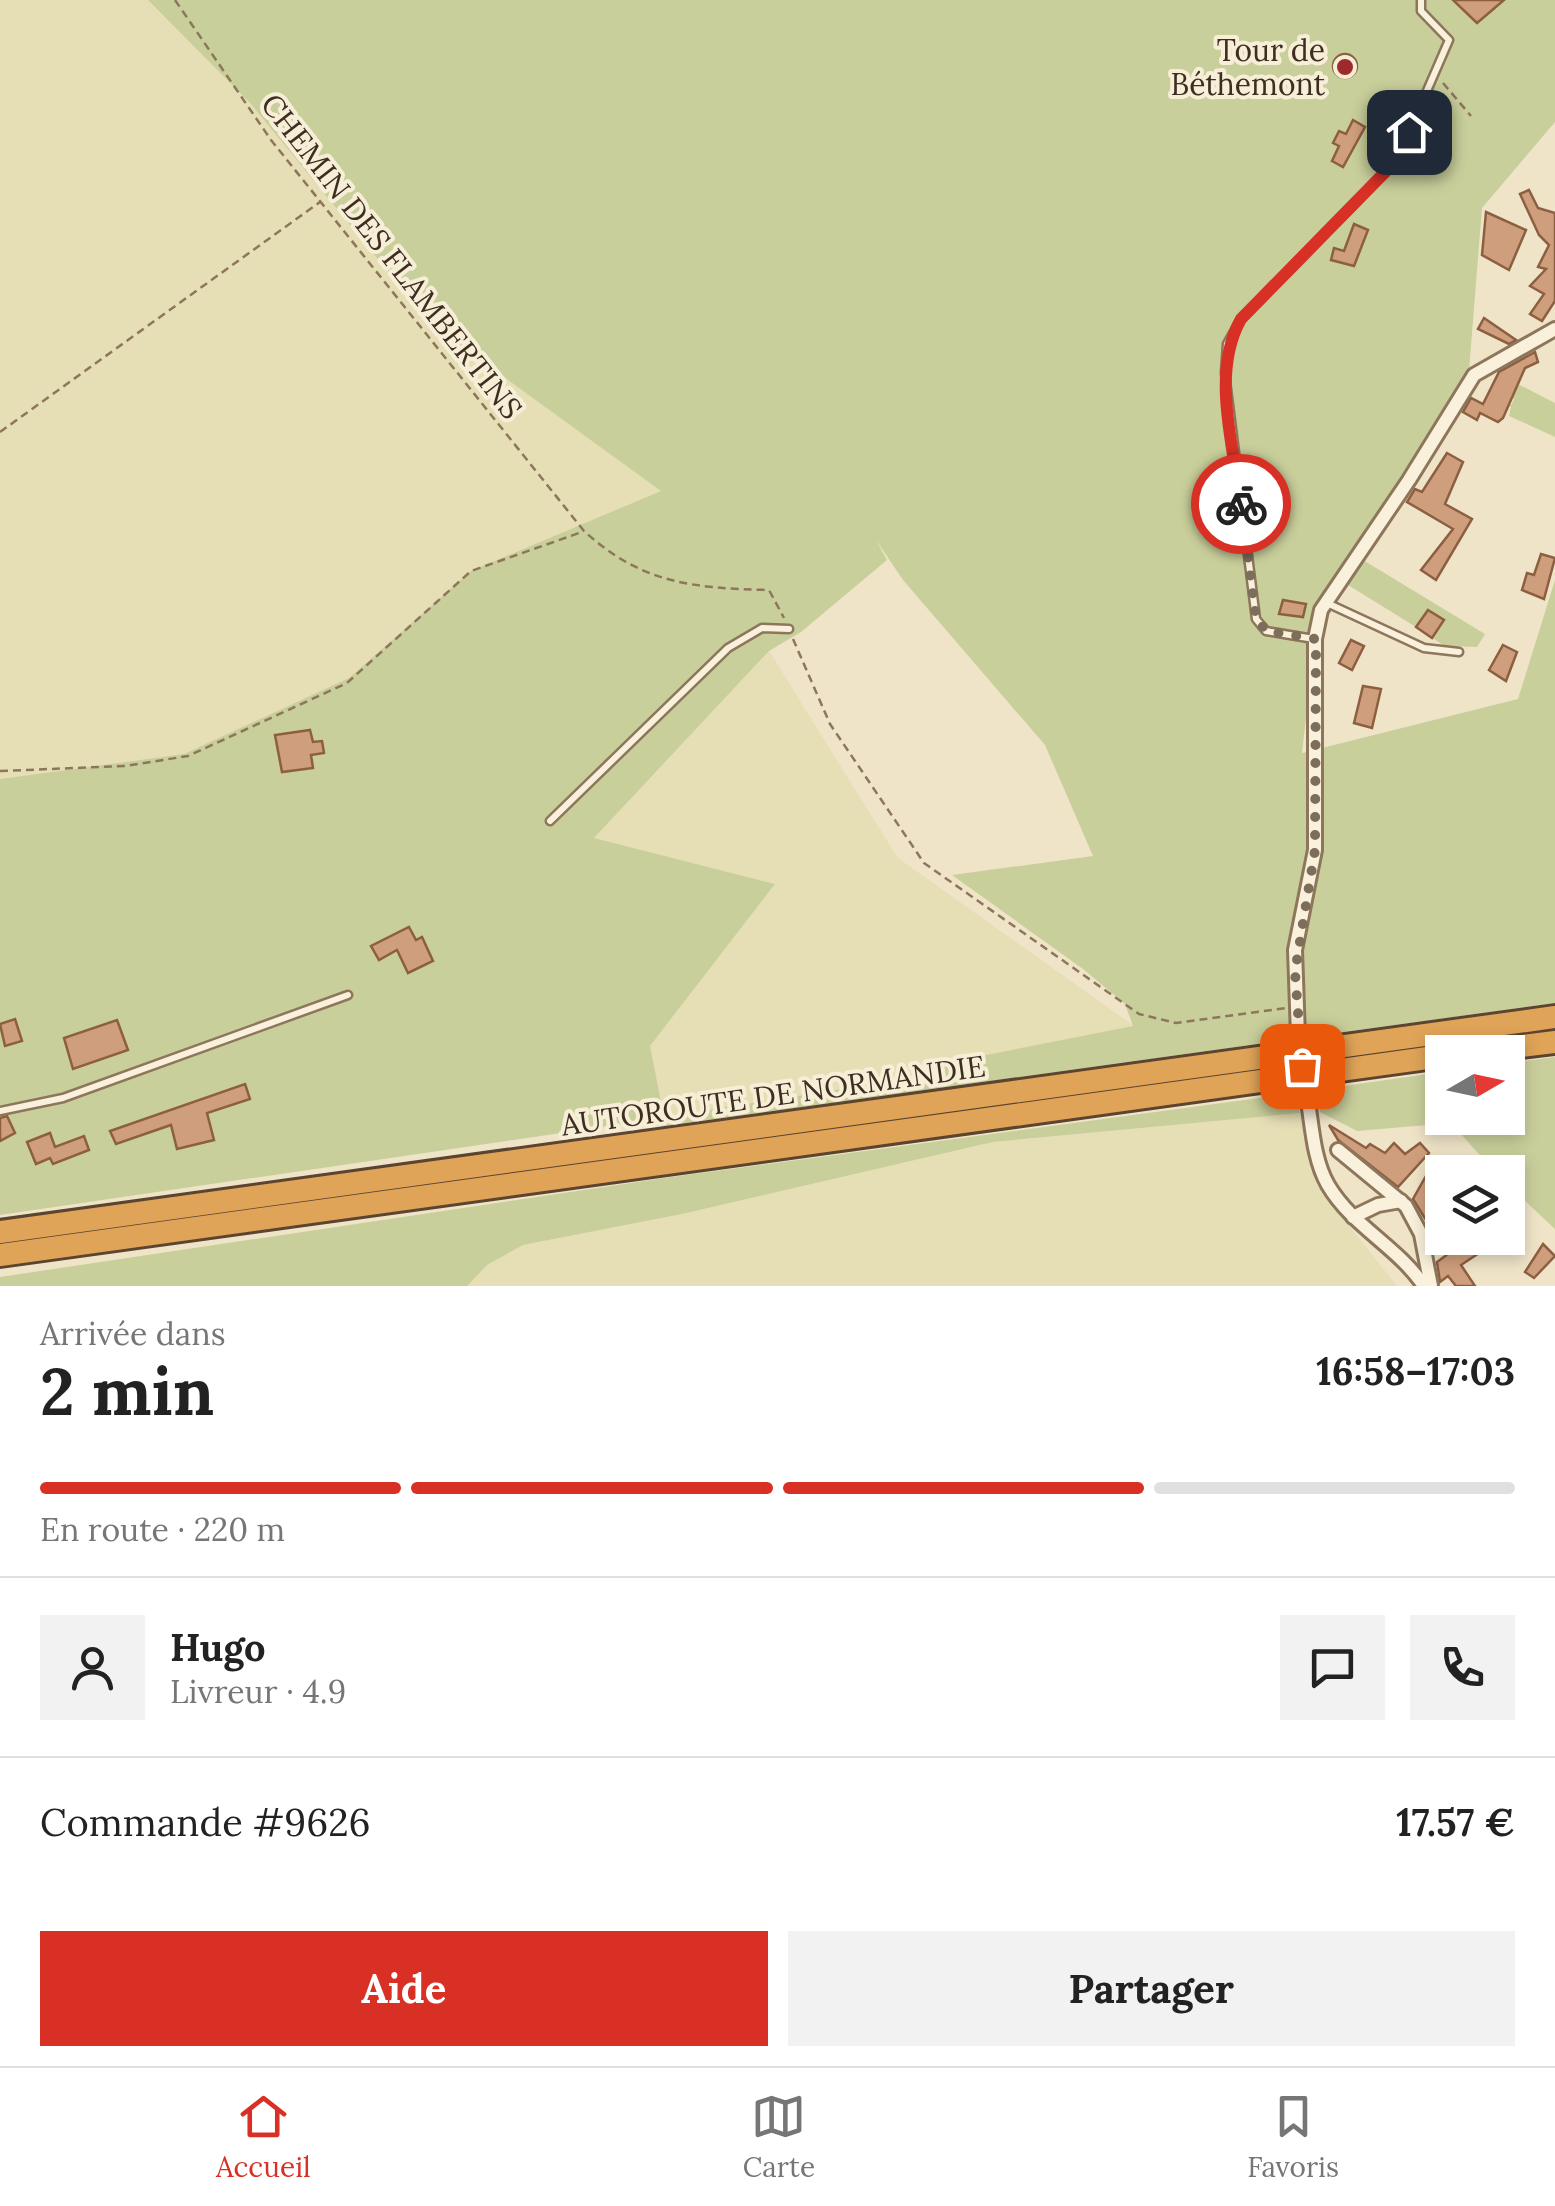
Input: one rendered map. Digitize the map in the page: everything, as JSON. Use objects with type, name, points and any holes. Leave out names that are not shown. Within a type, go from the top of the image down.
[{"type":"highway","name":"AUTOROUTE DE NORMANDIE","points":[[0,1232],[1555,1017]]},
{"type":"highway","points":[[1525,1046],[1555,1042]]},
{"type":"highway","name":"AUTOROUTE DE NORMANDIE","points":[[0,1254],[1425,1058]]},
{"type":"street","points":[[1428,1286],[1353,1217],[1326,1183],[1307,1095],[1298,1036],[1296,950],[1315,850],[1316,639],[1326,602],[1410,480],[1474,375],[1555,329]]},
{"type":"street","points":[[1338,1150],[1401,1201],[1421,1234],[1428,1286]]},
{"type":"street","points":[[1353,1217],[1401,1201]]},
{"type":"lane","points":[[1316,639],[1266,631],[1256,618],[1225,373],[1227,344],[1241,319],[1397,160],[1448,40],[1421,11],[1421,0]]},
{"type":"lane","points":[[1397,160],[1408,168]]},
{"type":"lane","points":[[1326,602],[1424,648],[1459,652]]},
{"type":"lane","points":[[550,822],[728,648],[762,628],[788,629]]},
{"type":"lane","points":[[0,1111],[63,1098],[348,995]]},
{"type":"path","name":"CHEMIN DES FLAMBERTINS","points":[[174,0],[320,202],[584,530],[638,572],[716,588],[769,590],[788,629]]},
{"type":"path","points":[[1435,74],[1472,116]]},
{"type":"path","points":[[0,432],[320,202]]},
{"type":"path","points":[[0,771],[124,766],[188,756],[347,683],[471,571],[584,530]]},
{"type":"path","points":[[788,629],[830,724],[924,864],[1139,1014],[1176,1023],[1297,1007]]},
{"type":"shaded area","points":[[0,0],[148,0],[251,104],[431,324],[662,491],[471,571],[349,678],[184,754],[0,779]]},
{"type":"shaded area","points":[[769,651],[898,858],[1134,1026],[925,1067],[893,1081],[663,1118],[650,1046],[775,884],[594,838]]},
{"type":"shaded area","points":[[1300,1113],[1316,1184],[1397,1286],[467,1286],[487,1265],[523,1245],[682,1214],[994,1142]]},
{"type":"green space","points":[[148,0],[1555,0],[1555,122],[1482,208],[1469,371],[1319,603],[1302,753],[1518,699],[1555,580],[1555,1003],[664,1126],[623,1124],[0,1215],[0,779],[184,754],[349,678],[471,571],[661,491],[431,324],[251,104]],"holes":[[[876,540],[903,580],[1045,745],[1093,856],[952,875],[1125,1004],[1133,1026],[925,1067],[893,1081],[664,1117],[650,1046],[775,884],[594,838],[769,651],[801,632],[887,560]]]},
{"type":"green space","points":[[1516,383],[1555,403],[1555,437],[1509,416],[1511,407],[1505,403],[1511,405],[1514,399],[1509,396]]},
{"type":"green space","points":[[1363,560],[1485,634],[1477,647],[1445,646],[1432,638],[1443,620],[1428,610],[1416,627],[1348,585]]},
{"type":"green space","points":[[1555,1057],[1555,1229],[1525,1201],[1525,1155],[1480,1155],[1462,1135],[1525,1135],[1525,1061]]},
{"type":"green space","points":[[1425,1074],[1425,1125],[1357,1131],[1320,1112],[1316,1090]]},
{"type":"green space","points":[[1297,1093],[1300,1113],[993,1142],[682,1214],[523,1245],[487,1265],[467,1286],[0,1286],[0,1277],[671,1177]]},
{"type":"building","points":[[1453,0],[1504,0],[1477,23]]},
{"type":"building","name":"Tour de Béthemont","points":[[1345,54],[1354,57],[1354,75],[1345,78],[1336,75],[1333,66],[1336,57]]},
{"type":"building","points":[[1353,120],[1365,127],[1343,167],[1332,161],[1339,146],[1333,143],[1339,131],[1346,134]]},
{"type":"building","points":[[1529,190],[1538,208],[1555,213],[1555,301],[1542,321],[1530,314],[1544,294],[1530,286],[1546,269],[1538,267],[1549,245],[1539,235],[1520,194]]},
{"type":"building","points":[[1486,212],[1526,230],[1509,270],[1482,255]]},
{"type":"building","points":[[1354,224],[1368,230],[1354,266],[1331,260],[1334,248],[1344,251]]},
{"type":"building","points":[[1484,318],[1516,340],[1509,344],[1478,329]]},
{"type":"building","points":[[1535,352],[1538,362],[1525,368],[1503,418],[1498,422],[1480,413],[1477,420],[1463,412],[1471,398],[1483,404],[1499,372]]},
{"type":"building","points":[[1447,453],[1463,462],[1445,504],[1472,519],[1436,580],[1421,570],[1453,529],[1407,502],[1415,489],[1422,492]]},
{"type":"building","points":[[1541,554],[1555,558],[1544,599],[1522,590],[1527,573],[1534,575]]},
{"type":"building","points":[[1283,600],[1306,604],[1303,617],[1279,614]]},
{"type":"building","points":[[1428,610],[1444,620],[1432,638],[1416,627]]},
{"type":"building","points":[[1351,640],[1364,646],[1352,670],[1339,663]]},
{"type":"building","points":[[1503,645],[1517,652],[1506,681],[1489,670]]},
{"type":"building","points":[[1363,686],[1381,689],[1372,728],[1354,723]]},
{"type":"building","points":[[310,730],[313,742],[322,741],[324,753],[311,755],[313,768],[282,772],[275,735]]},
{"type":"building","points":[[409,927],[416,940],[422,937],[433,961],[408,973],[397,950],[379,960],[371,946]]},
{"type":"building","points":[[15,1019],[22,1041],[5,1046],[0,1024]]},
{"type":"building","points":[[117,1020],[128,1050],[73,1069],[64,1038]]},
{"type":"building","points":[[245,1084],[250,1099],[207,1113],[214,1140],[177,1149],[171,1125],[116,1144],[110,1131]]},
{"type":"building","points":[[7,1116],[15,1133],[0,1141],[0,1118]]},
{"type":"building","points":[[1329,1125],[1366,1148],[1370,1144],[1385,1153],[1394,1143],[1405,1154],[1420,1143],[1429,1153],[1398,1187],[1338,1140]]},
{"type":"building","points":[[50,1133],[55,1147],[84,1136],[89,1150],[53,1164],[50,1158],[36,1164],[27,1142]]},
{"type":"building","points":[[1425,1178],[1425,1218],[1413,1199]]},
{"type":"building","points":[[1543,1244],[1555,1256],[1534,1278],[1525,1272]]},
{"type":"building","points":[[1446,1255],[1476,1255],[1461,1265],[1475,1286],[1456,1286],[1448,1276],[1440,1282],[1437,1262]]},
{"type":"way so far","points":[[1241,504],[1256,618],[1266,631],[1316,639],[1315,850],[1295,972],[1302,1066]]},
{"type":"place","name":"Tour de Béthemont","points":[[1345,67]]},
{"type":"route","points":[[1241,504],[1225,373],[1227,344],[1241,319],[1397,160],[1409,132]]}]
